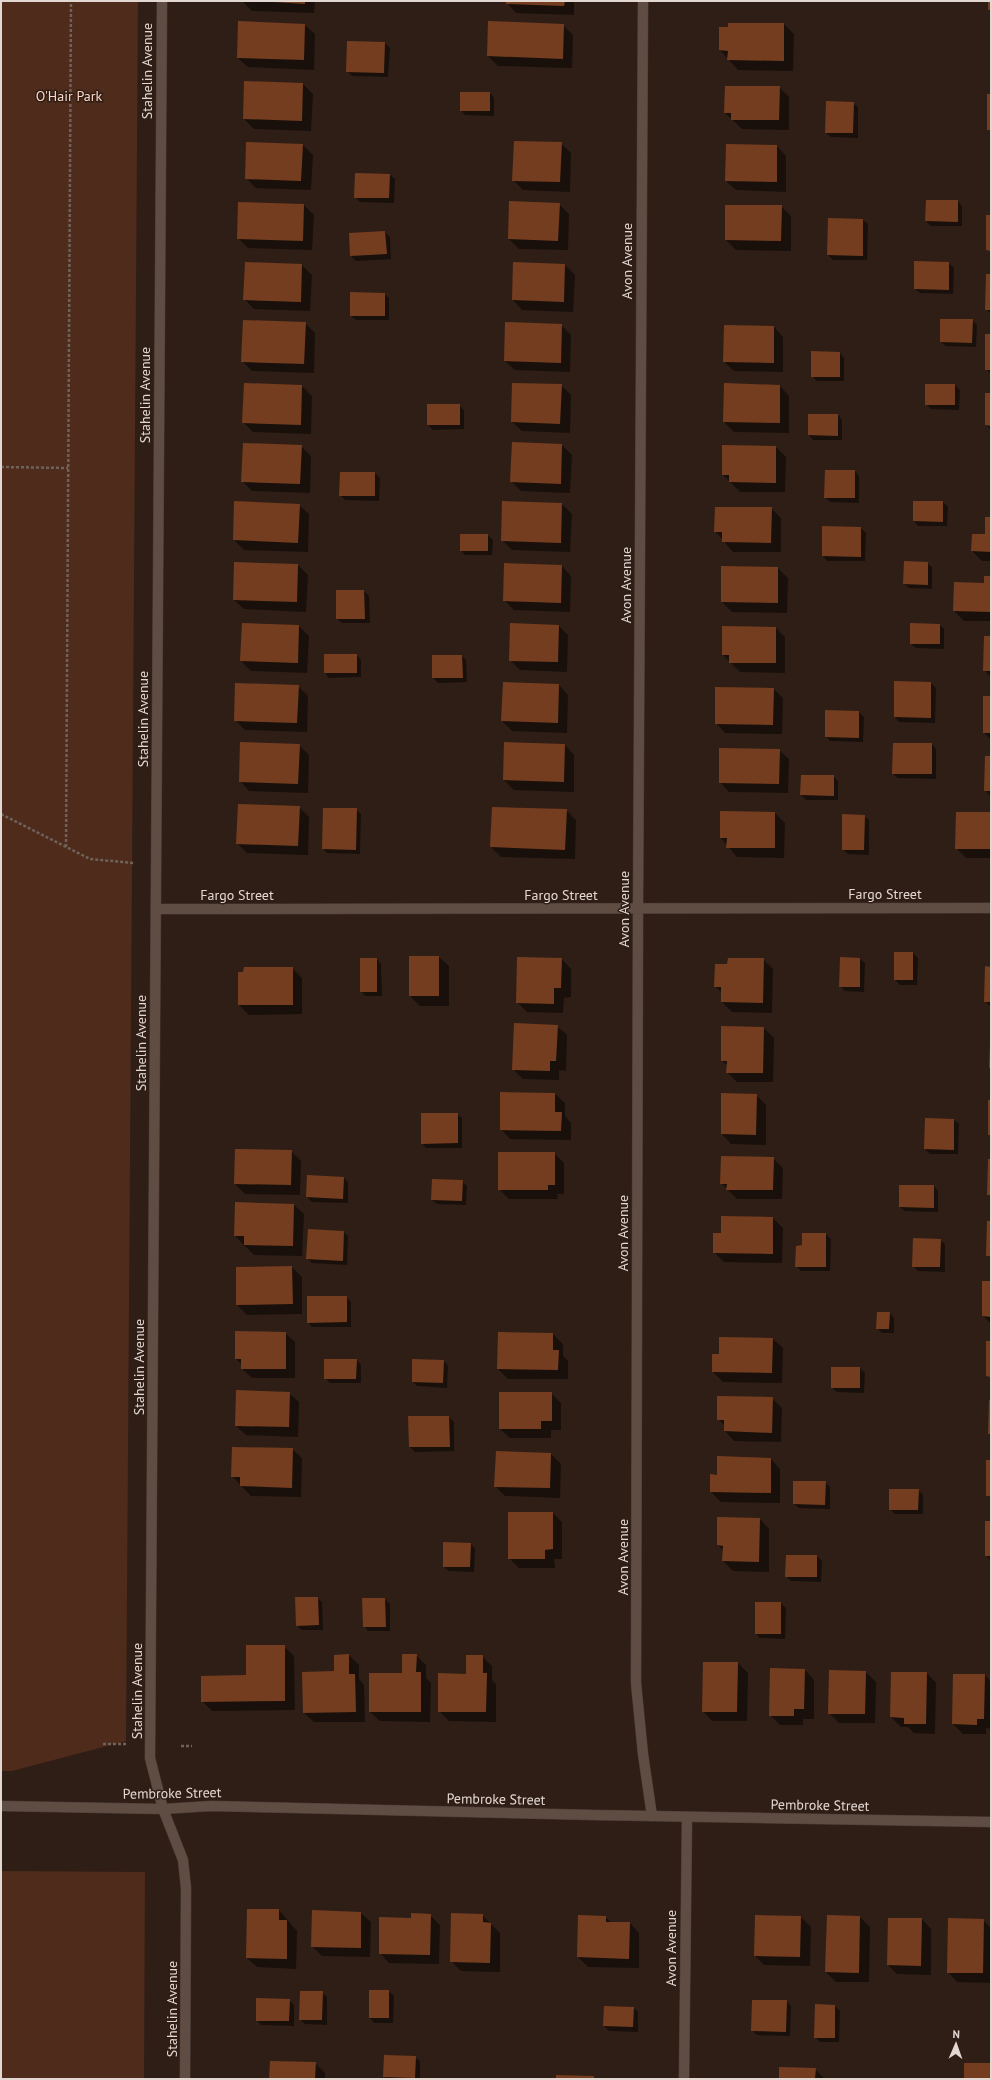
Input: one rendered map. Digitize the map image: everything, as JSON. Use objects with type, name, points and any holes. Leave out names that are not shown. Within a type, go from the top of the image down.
[{"type":"street","name":"Stahelin Avenue","points":[[162,1],[150,1758],[163,1809],[183,1860],[186,1888],[185,2079]]},
{"type":"street","name":"Avon Avenue","points":[[643,1],[638,908],[636,1683],[643,1754],[652,1816]]},
{"type":"street","name":"Fargo Street","points":[[156,909],[991,908]]},
{"type":"street","name":"Pembroke Street","points":[[1,1806],[163,1809],[211,1806],[687,1817],[991,1822]]},
{"type":"street","name":"Avon Avenue","points":[[684,2079],[687,1817]]},
{"type":"path","points":[[66,847],[71,1]]},
{"type":"path","points":[[1,467],[68,468]]},
{"type":"path","points":[[1,814],[90,859],[156,865]]},
{"type":"path","points":[[103,1744],[130,1744]]},
{"type":"path","points":[[181,1746],[192,1746]]},
{"type":"green space","name":"O'Hair Park","points":[[1,1],[138,1],[126,1741],[12,1771],[1,1771]]},
{"type":"green space","points":[[1,1871],[145,1872],[144,2079],[1,2079]]},
{"type":"building","points":[[258,1],[305,1],[305,4]]},
{"type":"building","points":[[506,1],[565,1],[564,6],[506,4]]},
{"type":"building","points":[[988,1],[991,1],[991,10],[988,10]]},
{"type":"building","points":[[238,21],[305,24],[304,60],[237,58]]},
{"type":"building","points":[[488,21],[564,24],[563,59],[487,56]]},
{"type":"building","points":[[728,23],[784,23],[784,61],[727,60],[728,51],[719,50],[719,27],[728,27]]},
{"type":"building","points":[[347,41],[385,42],[384,73],[346,72]]},
{"type":"building","points":[[244,81],[303,83],[302,121],[243,119]]},
{"type":"building","points":[[725,86],[780,86],[779,120],[731,120],[731,113],[724,113]]},
{"type":"building","points":[[460,92],[490,92],[490,111],[460,111]]},
{"type":"building","points":[[987,94],[991,94],[991,130],[987,130]]},
{"type":"building","points":[[826,101],[854,102],[853,133],[825,133]]},
{"type":"building","points":[[514,141],[562,142],[560,182],[512,181]]},
{"type":"building","points":[[246,142],[303,144],[301,181],[245,179]]},
{"type":"building","points":[[726,144],[777,145],[777,182],[725,181]]},
{"type":"building","points":[[355,173],[390,174],[389,198],[354,198]]},
{"type":"building","points":[[926,200],[958,200],[958,222],[925,221]]},
{"type":"building","points":[[509,201],[560,203],[558,241],[508,239]]},
{"type":"building","points":[[238,202],[304,204],[303,241],[237,239]]},
{"type":"building","points":[[725,205],[782,205],[781,241],[725,240]]},
{"type":"building","points":[[986,215],[991,215],[991,251],[986,250]]},
{"type":"building","points":[[828,218],[863,219],[863,256],[827,255]]},
{"type":"building","points":[[385,231],[387,254],[350,256],[349,233]]},
{"type":"building","points":[[914,261],[949,262],[949,290],[914,289]]},
{"type":"building","points":[[245,262],[302,264],[301,302],[243,300]]},
{"type":"building","points":[[513,262],[565,264],[564,302],[512,300]]},
{"type":"building","points":[[986,274],[991,274],[991,310],[985,310]]},
{"type":"building","points":[[350,292],[385,293],[385,316],[350,316]]},
{"type":"building","points":[[940,319],[973,319],[972,343],[940,342]]},
{"type":"building","points":[[243,320],[306,322],[304,364],[241,362]]},
{"type":"building","points":[[505,322],[562,324],[561,363],[504,361]]},
{"type":"building","points":[[724,325],[774,326],[774,363],[723,362]]},
{"type":"building","points":[[985,334],[991,334],[991,370],[985,370]]},
{"type":"building","points":[[811,351],[840,352],[840,377],[811,377]]},
{"type":"building","points":[[244,383],[302,385],[301,425],[242,423]]},
{"type":"building","points":[[512,383],[562,384],[560,424],[511,422]]},
{"type":"building","points":[[724,383],[780,385],[780,423],[723,422]]},
{"type":"building","points":[[925,384],[955,384],[955,405],[925,405]]},
{"type":"building","points":[[985,393],[991,393],[991,426],[985,425]]},
{"type":"building","points":[[427,404],[460,404],[460,425],[427,425]]},
{"type":"building","points":[[808,414],[838,414],[838,436],[808,435]]},
{"type":"building","points":[[512,442],[562,444],[561,484],[510,482]]},
{"type":"building","points":[[243,443],[302,445],[300,484],[241,482]]},
{"type":"building","points":[[722,445],[776,446],[776,483],[729,482],[729,475],[722,475]]},
{"type":"building","points":[[825,470],[855,470],[855,498],[824,498]]},
{"type":"building","points":[[340,472],[375,472],[375,496],[339,496]]},
{"type":"building","points":[[234,501],[300,504],[298,543],[233,540]]},
{"type":"building","points":[[502,501],[562,503],[561,543],[501,541]]},
{"type":"building","points":[[913,501],[943,501],[943,522],[913,521]]},
{"type":"building","points":[[715,507],[772,507],[771,543],[722,542],[722,532],[714,532]]},
{"type":"building","points":[[985,517],[991,517],[991,552],[971,551],[972,534],[985,534]]},
{"type":"building","points":[[822,526],[861,527],[861,557],[822,556]]},
{"type":"building","points":[[460,534],[488,534],[488,551],[460,551]]},
{"type":"building","points":[[904,561],[928,562],[928,585],[903,584]]},
{"type":"building","points":[[234,562],[298,564],[297,602],[233,600]]},
{"type":"building","points":[[504,563],[562,565],[561,603],[503,601]]},
{"type":"building","points":[[721,566],[778,567],[778,603],[721,602]]},
{"type":"building","points":[[984,576],[991,576],[991,612],[953,611],[954,582],[984,583]]},
{"type":"building","points":[[336,590],[364,590],[365,619],[336,619]]},
{"type":"building","points":[[242,623],[299,625],[298,663],[240,661]]},
{"type":"building","points":[[510,623],[559,625],[558,662],[509,661]]},
{"type":"building","points":[[910,623],[940,624],[940,644],[910,644]]},
{"type":"building","points":[[722,626],[776,627],[776,663],[729,663],[729,655],[722,655]]},
{"type":"building","points":[[984,636],[991,636],[991,671],[983,671]]},
{"type":"building","points":[[324,654],[357,654],[357,673],[324,673]]},
{"type":"building","points":[[432,655],[462,655],[463,678],[432,678]]},
{"type":"building","points":[[894,681],[931,682],[931,718],[894,717]]},
{"type":"building","points":[[503,682],[559,684],[558,723],[501,721]]},
{"type":"building","points":[[235,683],[299,685],[297,723],[234,721]]},
{"type":"building","points":[[715,687],[774,688],[773,725],[715,724]]},
{"type":"building","points":[[983,696],[991,696],[991,733],[983,733]]},
{"type":"building","points":[[825,710],[859,711],[859,738],[825,737]]},
{"type":"building","points":[[240,742],[300,744],[298,784],[239,782]]},
{"type":"building","points":[[504,742],[565,744],[564,782],[503,780]]},
{"type":"building","points":[[893,743],[932,743],[932,774],[892,774]]},
{"type":"building","points":[[719,748],[780,749],[779,784],[719,783]]},
{"type":"building","points":[[985,756],[991,756],[991,791],[984,791]]},
{"type":"building","points":[[801,775],[834,775],[834,796],[800,795]]},
{"type":"building","points":[[238,804],[300,806],[298,846],[236,844]]},
{"type":"building","points":[[492,807],[567,809],[565,850],[490,847]]},
{"type":"building","points":[[323,808],[357,808],[356,850],[322,849]]},
{"type":"building","points":[[720,811],[775,812],[775,848],[726,848],[727,838],[720,838]]},
{"type":"building","points":[[956,812],[991,812],[991,849],[955,849]]},
{"type":"building","points":[[842,814],[865,815],[864,850],[842,850]]},
{"type":"building","points":[[894,952],[913,952],[913,980],[894,980]]},
{"type":"building","points":[[409,956],[439,956],[439,996],[409,996]]},
{"type":"building","points":[[517,957],[562,958],[561,988],[554,988],[554,1004],[516,1003]]},
{"type":"building","points":[[840,957],[860,958],[860,987],[839,987]]},
{"type":"building","points":[[360,958],[377,958],[377,992],[360,992]]},
{"type":"building","points":[[728,958],[764,958],[763,1003],[721,1002],[721,987],[714,987],[715,964],[727,964]]},
{"type":"building","points":[[985,966],[991,967],[991,1002],[984,1002]]},
{"type":"building","points":[[244,967],[293,967],[293,1005],[238,1005],[238,972],[243,972]]},
{"type":"building","points":[[514,1023],[558,1025],[556,1061],[550,1061],[550,1071],[512,1070]]},
{"type":"building","points":[[721,1026],[764,1027],[763,1073],[726,1073],[727,1061],[721,1061]]},
{"type":"building","points":[[990,1043],[991,1068],[989,1068]]},
{"type":"building","points":[[500,1092],[555,1093],[555,1112],[562,1112],[561,1131],[500,1130]]},
{"type":"building","points":[[721,1093],[757,1094],[756,1135],[721,1134]]},
{"type":"building","points":[[988,1100],[991,1100],[991,1135],[988,1135]]},
{"type":"building","points":[[421,1113],[458,1113],[458,1143],[421,1144]]},
{"type":"building","points":[[925,1118],[954,1119],[954,1150],[924,1149]]},
{"type":"building","points":[[235,1149],[292,1150],[291,1185],[234,1184]]},
{"type":"building","points":[[498,1152],[555,1152],[555,1185],[548,1185],[548,1190],[498,1190]]},
{"type":"building","points":[[721,1156],[774,1157],[773,1190],[726,1190],[727,1184],[720,1184]]},
{"type":"building","points":[[988,1159],[991,1159],[991,1195],[987,1195]]},
{"type":"building","points":[[307,1175],[344,1177],[343,1199],[306,1197]]},
{"type":"building","points":[[432,1179],[463,1180],[462,1201],[431,1200]]},
{"type":"building","points":[[899,1185],[934,1185],[934,1208],[899,1207]]},
{"type":"building","points":[[235,1202],[294,1204],[293,1246],[244,1245],[244,1236],[234,1236]]},
{"type":"building","points":[[721,1216],[773,1217],[773,1254],[713,1253],[713,1233],[721,1233]]},
{"type":"building","points":[[987,1221],[991,1221],[991,1256],[986,1256]]},
{"type":"building","points":[[308,1229],[344,1231],[343,1261],[306,1259]]},
{"type":"building","points":[[802,1233],[826,1233],[826,1267],[795,1267],[796,1246],[802,1245]]},
{"type":"building","points":[[913,1238],[941,1239],[940,1267],[912,1267]]},
{"type":"building","points":[[292,1266],[293,1304],[236,1305],[236,1267]]},
{"type":"building","points":[[982,1281],[991,1281],[991,1317],[982,1316]]},
{"type":"building","points":[[307,1296],[347,1296],[347,1322],[307,1323]]},
{"type":"building","points":[[877,1312],[890,1312],[889,1329],[876,1329]]},
{"type":"building","points":[[235,1331],[286,1332],[286,1369],[241,1369],[241,1359],[235,1359]]},
{"type":"building","points":[[498,1332],[553,1333],[553,1350],[559,1350],[558,1370],[497,1369]]},
{"type":"building","points":[[719,1337],[773,1338],[772,1373],[712,1372],[712,1354],[719,1354]]},
{"type":"building","points":[[986,1341],[991,1341],[991,1377],[986,1376]]},
{"type":"building","points":[[324,1359],[357,1359],[356,1379],[324,1379]]},
{"type":"building","points":[[412,1359],[444,1360],[443,1383],[412,1382]]},
{"type":"building","points":[[831,1367],[860,1367],[860,1388],[831,1388]]},
{"type":"building","points":[[236,1390],[290,1392],[289,1427],[235,1426]]},
{"type":"building","points":[[499,1392],[552,1392],[552,1421],[541,1421],[541,1429],[499,1429]]},
{"type":"building","points":[[717,1396],[773,1397],[772,1433],[724,1431],[724,1420],[717,1420]]},
{"type":"building","points":[[989,1400],[991,1400],[991,1434],[988,1434]]},
{"type":"building","points":[[408,1416],[449,1416],[450,1447],[409,1447]]},
{"type":"building","points":[[232,1447],[293,1448],[292,1488],[240,1486],[240,1477],[231,1477]]},
{"type":"building","points":[[496,1451],[551,1453],[550,1488],[494,1487]]},
{"type":"building","points":[[717,1456],[771,1458],[771,1493],[710,1492],[710,1474],[717,1475]]},
{"type":"building","points":[[986,1460],[991,1460],[991,1496],[986,1496]]},
{"type":"building","points":[[793,1481],[826,1481],[825,1505],[793,1504]]},
{"type":"building","points":[[889,1489],[919,1489],[918,1510],[889,1510]]},
{"type":"building","points":[[508,1512],[553,1512],[553,1549],[545,1550],[545,1559],[508,1559]]},
{"type":"building","points":[[717,1517],[760,1518],[759,1562],[722,1561],[723,1546],[717,1545]]},
{"type":"building","points":[[985,1521],[991,1521],[991,1556],[985,1556]]},
{"type":"building","points":[[443,1542],[471,1543],[470,1567],[443,1567]]},
{"type":"building","points":[[786,1555],[817,1555],[817,1577],[785,1577]]},
{"type":"building","points":[[295,1597],[318,1597],[319,1625],[296,1626]]},
{"type":"building","points":[[362,1598],[385,1598],[386,1627],[363,1627]]},
{"type":"building","points":[[755,1602],[781,1602],[781,1634],[755,1634]]},
{"type":"building","points":[[246,1645],[285,1645],[285,1701],[201,1702],[201,1676],[246,1675]]},
{"type":"building","points":[[349,1654],[349,1674],[355,1674],[356,1712],[303,1713],[302,1672],[334,1671],[334,1655]]},
{"type":"building","points":[[402,1654],[417,1654],[416,1672],[421,1672],[421,1712],[369,1712],[369,1673],[402,1673]]},
{"type":"building","points":[[466,1655],[483,1655],[483,1673],[487,1673],[486,1712],[438,1712],[438,1673],[466,1674]]},
{"type":"building","points":[[703,1662],[738,1662],[737,1712],[702,1712]]},
{"type":"building","points":[[770,1668],[805,1669],[804,1709],[794,1709],[794,1716],[769,1716]]},
{"type":"building","points":[[829,1670],[866,1671],[865,1714],[828,1714]]},
{"type":"building","points":[[891,1672],[927,1672],[926,1724],[904,1724],[904,1718],[890,1717]]},
{"type":"building","points":[[953,1674],[985,1674],[984,1719],[977,1719],[977,1725],[952,1724]]},
{"type":"building","points":[[247,1909],[279,1909],[279,1920],[287,1920],[287,1959],[246,1958]]},
{"type":"building","points":[[312,1910],[361,1912],[361,1948],[311,1947]]},
{"type":"building","points":[[411,1913],[431,1914],[430,1955],[379,1954],[379,1917],[411,1918]]},
{"type":"building","points":[[451,1913],[483,1914],[483,1922],[491,1923],[490,1963],[450,1962]]},
{"type":"building","points":[[578,1915],[606,1916],[606,1922],[630,1922],[629,1959],[577,1957]]},
{"type":"building","points":[[755,1915],[801,1916],[800,1957],[754,1956]]},
{"type":"building","points":[[827,1915],[860,1916],[859,1973],[825,1972]]},
{"type":"building","points":[[888,1918],[922,1918],[921,1966],[887,1965]]},
{"type":"building","points":[[948,1918],[984,1919],[983,1973],[947,1973]]},
{"type":"building","points":[[369,1990],[389,1990],[389,2018],[369,2018]]},
{"type":"building","points":[[300,1991],[323,1991],[322,2020],[299,2020]]},
{"type":"building","points":[[256,1998],[290,1999],[289,2021],[256,2021]]},
{"type":"building","points":[[752,2000],[787,2000],[786,2032],[751,2031]]},
{"type":"building","points":[[815,2004],[835,2005],[835,2038],[814,2038]]},
{"type":"building","points":[[604,2006],[634,2007],[633,2027],[603,2026]]},
{"type":"building","points":[[384,2055],[416,2056],[415,2078],[383,2077]]},
{"type":"building","points":[[270,2061],[316,2062],[315,2079],[269,2079]]},
{"type":"building","points":[[964,2063],[991,2063],[991,2079],[964,2079]]},
{"type":"building","points":[[779,2067],[816,2068],[815,2079],[779,2079]]},
{"type":"building","points":[[556,2075],[594,2076],[594,2079],[556,2079]]}]
